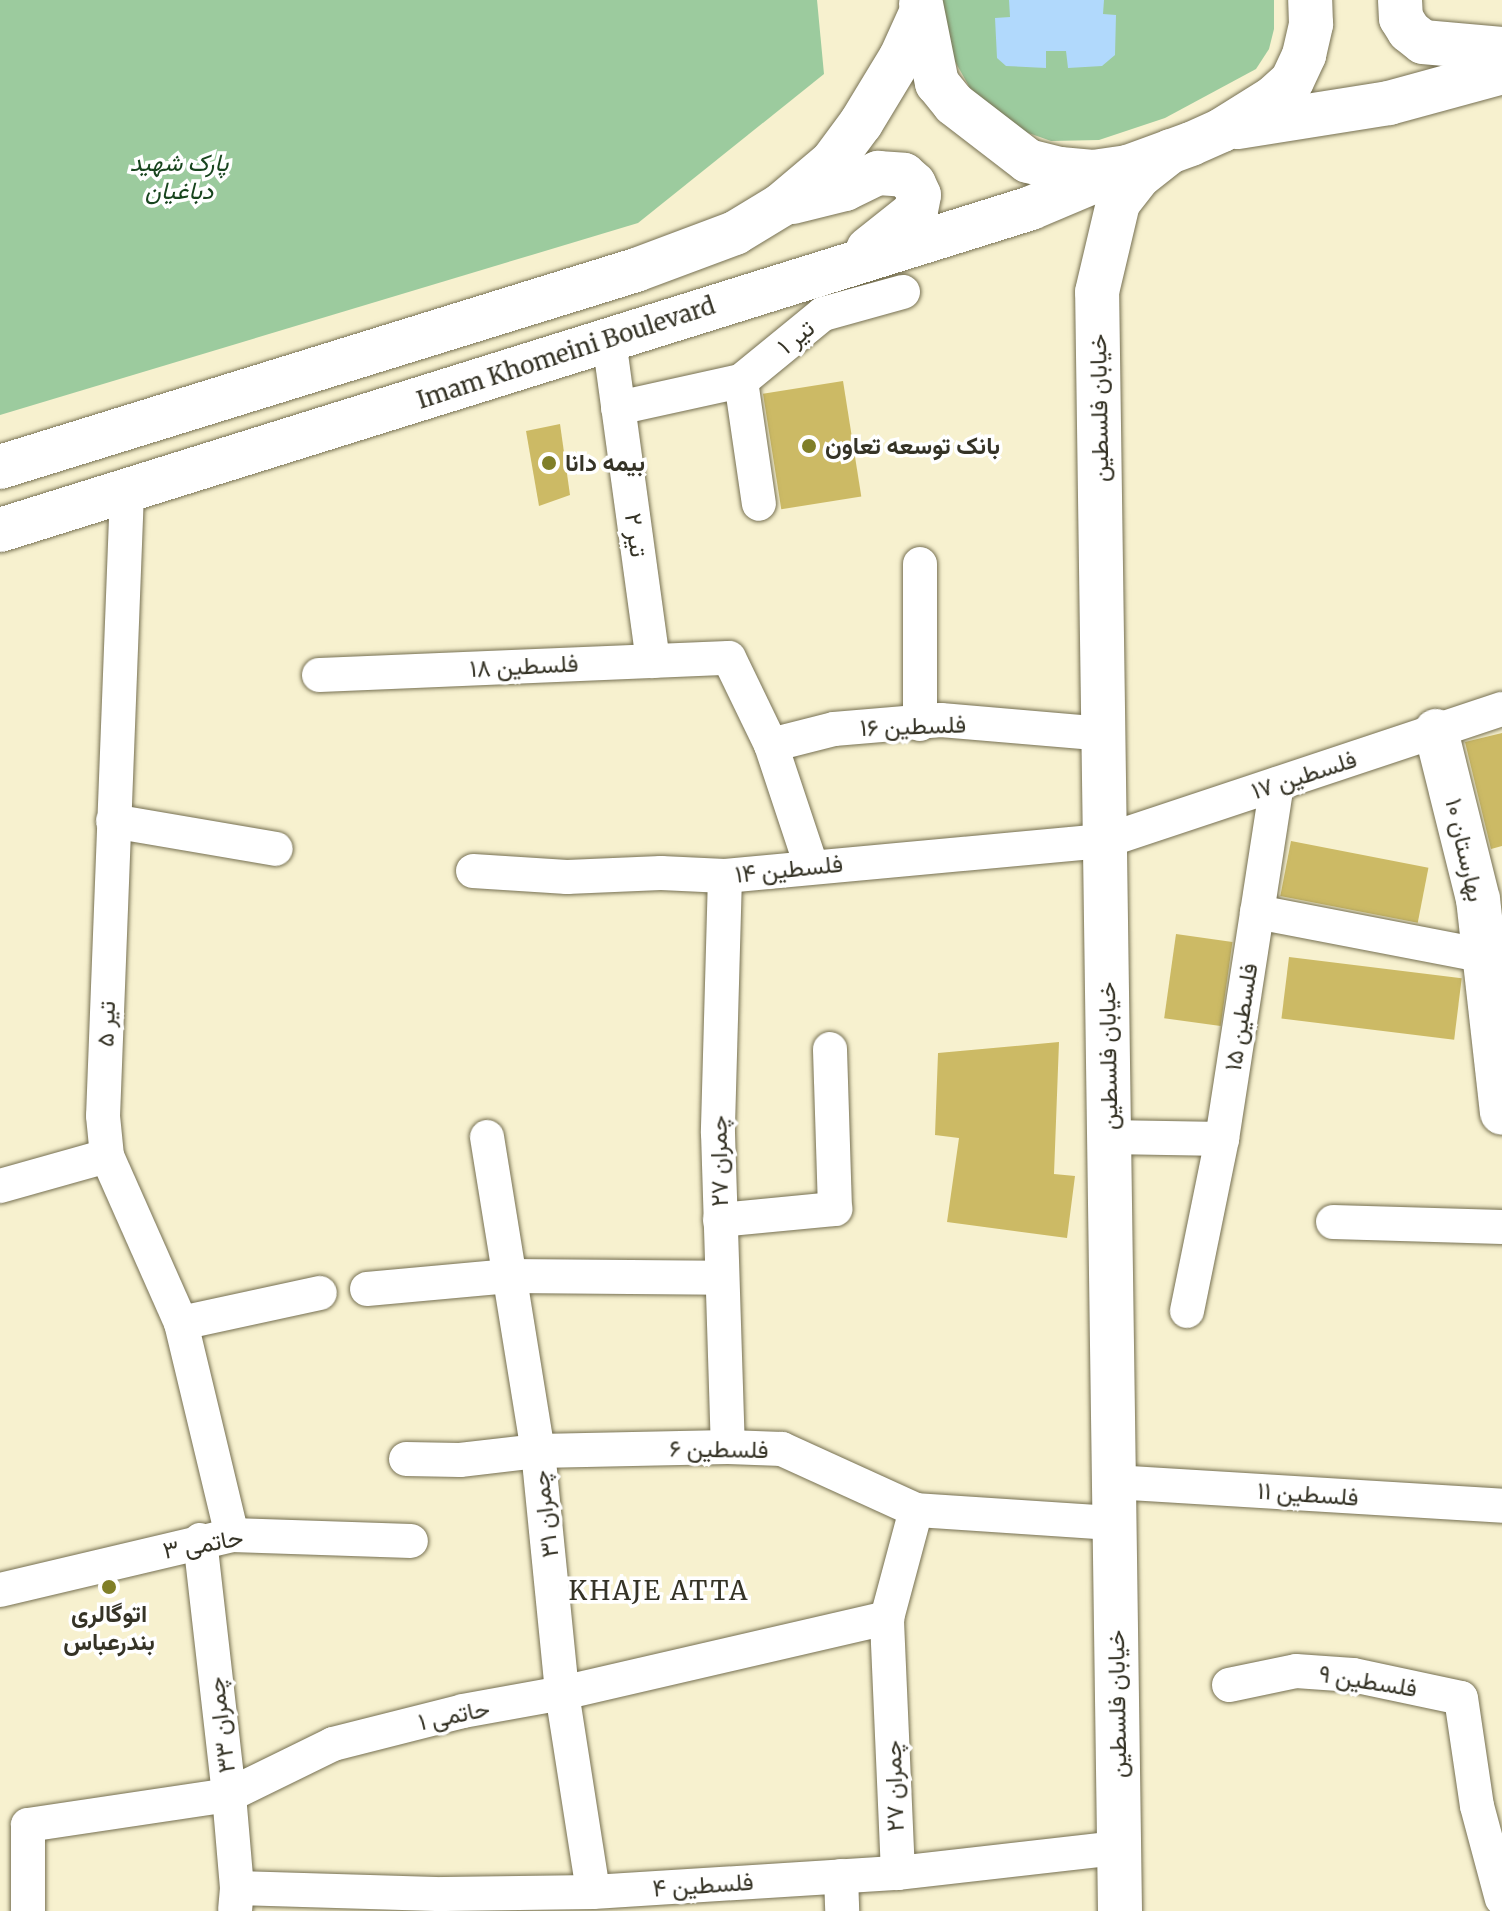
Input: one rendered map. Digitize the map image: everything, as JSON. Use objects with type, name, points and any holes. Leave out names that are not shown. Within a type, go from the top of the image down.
[{"type":"main road","points":[[921,7],[937,83],[954,104],[1028,161],[1060,169],[1093,172],[1123,185],[1173,150],[1222,130],[1273,98],[1292,81],[1304,55],[1311,24],[1310,0]]},
{"type":"main road","points":[[1400,0],[1401,18],[1409,31],[1423,42],[1502,49]]},
{"type":"main road","points":[[0,467],[636,270],[735,233],[781,205],[832,162],[861,123],[901,57],[921,7]]},
{"type":"main road","points":[[1222,130],[1389,103],[1502,72]]},
{"type":"main road","points":[[781,205],[845,189],[878,173],[904,175],[914,184],[919,195],[916,211],[883,234],[855,262]]},
{"type":"main road","name":"Imam Khomeini Boulevard","points":[[0,530],[855,262],[1031,208],[1123,185]]},
{"type":"main road","name":"خیابان فلسطین","points":[[1120,1911],[1097,292],[1123,185]]},
{"type":"main road","name":"بهارستان ۱۰","points":[[1436,731],[1478,899],[1502,1113]]},
{"type":"street","name":"تیر ۱","points":[[618,408],[741,381],[823,314],[903,292]]},
{"type":"street","name":"تیر ۲","points":[[609,340],[653,661]]},
{"type":"street","points":[[741,381],[759,504]]},
{"type":"street","name":"تیر ۵","points":[[127,492],[103,1116],[107,1156],[181,1323],[216,1537]]},
{"type":"street","points":[[920,564],[920,724]]},
{"type":"street","name":"فلسطین ۱۸","points":[[319,675],[729,658],[771,745]]},
{"type":"street","name":"فلسطین ۱۷","points":[[1105,841],[1502,709]]},
{"type":"street","name":"فلسطین ۱۶","points":[[771,745],[834,729],[941,720],[1103,734]]},
{"type":"street","points":[[771,745],[811,865]]},
{"type":"street","name":"فلسطین ۱۵","points":[[1187,1311],[1222,1139],[1277,784]]},
{"type":"street","points":[[113,821],[276,849]]},
{"type":"street","name":"فلسطین ۱۴","points":[[473,871],[567,877],[661,873],[725,876],[811,865],[1105,841]]},
{"type":"street","name":"چمران ۲۷","points":[[725,876],[718,1133],[728,1447]]},
{"type":"street","points":[[1257,912],[1485,956]]},
{"type":"street","points":[[720,1220],[835,1209],[830,1049]]},
{"type":"street","name":"چمران ۳۱","points":[[487,1137],[538,1451],[562,1693],[593,1892]]},
{"type":"street","points":[[1110,1137],[1222,1139]]},
{"type":"street","points":[[0,1186],[107,1156]]},
{"type":"street","points":[[1333,1222],[1502,1227]]},
{"type":"street","points":[[367,1289],[509,1276],[721,1278]]},
{"type":"street","points":[[181,1323],[320,1293]]},
{"type":"street","name":"فلسطین ۶","points":[[406,1459],[460,1460],[538,1451],[728,1447],[782,1449],[916,1510],[1114,1503]]},
{"type":"street","name":"فلسطین ۱۱","points":[[1114,1503],[1502,1506]]},
{"type":"street","name":"چمران ۲۷","points":[[898,1873],[887,1618],[916,1510]]},
{"type":"street","name":"حاتمی ۳","points":[[0,1590],[216,1537],[411,1541]]},
{"type":"street","name":"چمران ۳۳","points":[[216,1537],[236,1900]]},
{"type":"street","name":"حاتمی ۱","points":[[18,1906],[28,1825],[229,1795],[333,1744],[463,1711],[562,1693],[887,1618]]},
{"type":"street","name":"فلسطین ۹","points":[[1229,1685],[1296,1671],[1353,1675],[1461,1698],[1477,1806],[1502,1899]]},
{"type":"street","name":"فلسطین ۴","points":[[236,1900],[548,1902],[593,1892],[898,1873],[1119,1848]]},
{"type":"street","points":[[841,1876],[842,1911]]},
{"type":"green space","name":"پارک شهید دباغیان","points":[[0,0],[817,0],[824,74],[638,223],[0,415]]},
{"type":"green space","points":[[942,0],[1274,0],[1274,29],[1269,49],[1256,69],[1165,118],[1099,140],[1051,141],[1023,131],[989,108],[970,88],[949,51]]},
{"type":"water","points":[[1009,0],[1104,0],[1103,14],[1116,15],[1115,55],[1102,66],[1068,68],[1066,51],[1046,51],[1046,68],[1006,66],[997,58],[995,18],[1010,17]]},
{"type":"building","name":"بانک توسعه تعاون","points":[[843,381],[861,497],[781,509],[763,394]]},
{"type":"building","name":"بیمه دانا","points":[[560,424],[570,495],[539,506],[526,431]]},
{"type":"building","points":[[1502,733],[1502,846],[1491,849],[1465,742]]},
{"type":"building","points":[[1291,841],[1428,868],[1418,923],[1280,896]]},
{"type":"building","points":[[1176,934],[1232,942],[1221,1026],[1164,1018]]},
{"type":"building","points":[[1289,957],[1462,978],[1454,1040],[1281,1019]]},
{"type":"building","points":[[1059,1042],[1054,1174],[1075,1176],[1067,1238],[947,1222],[959,1138],[935,1135],[938,1053]]},
{"type":"place","name":"بانک توسعه تعاون","points":[[809,446]]},
{"type":"place","name":"بیمه دانا","points":[[549,463]]},
{"type":"place","name":"اتوگالری بندرعباس","points":[[109,1587]]},
{"type":"district","name":"KHAJE ATTA","points":[[659,1591]]}]
